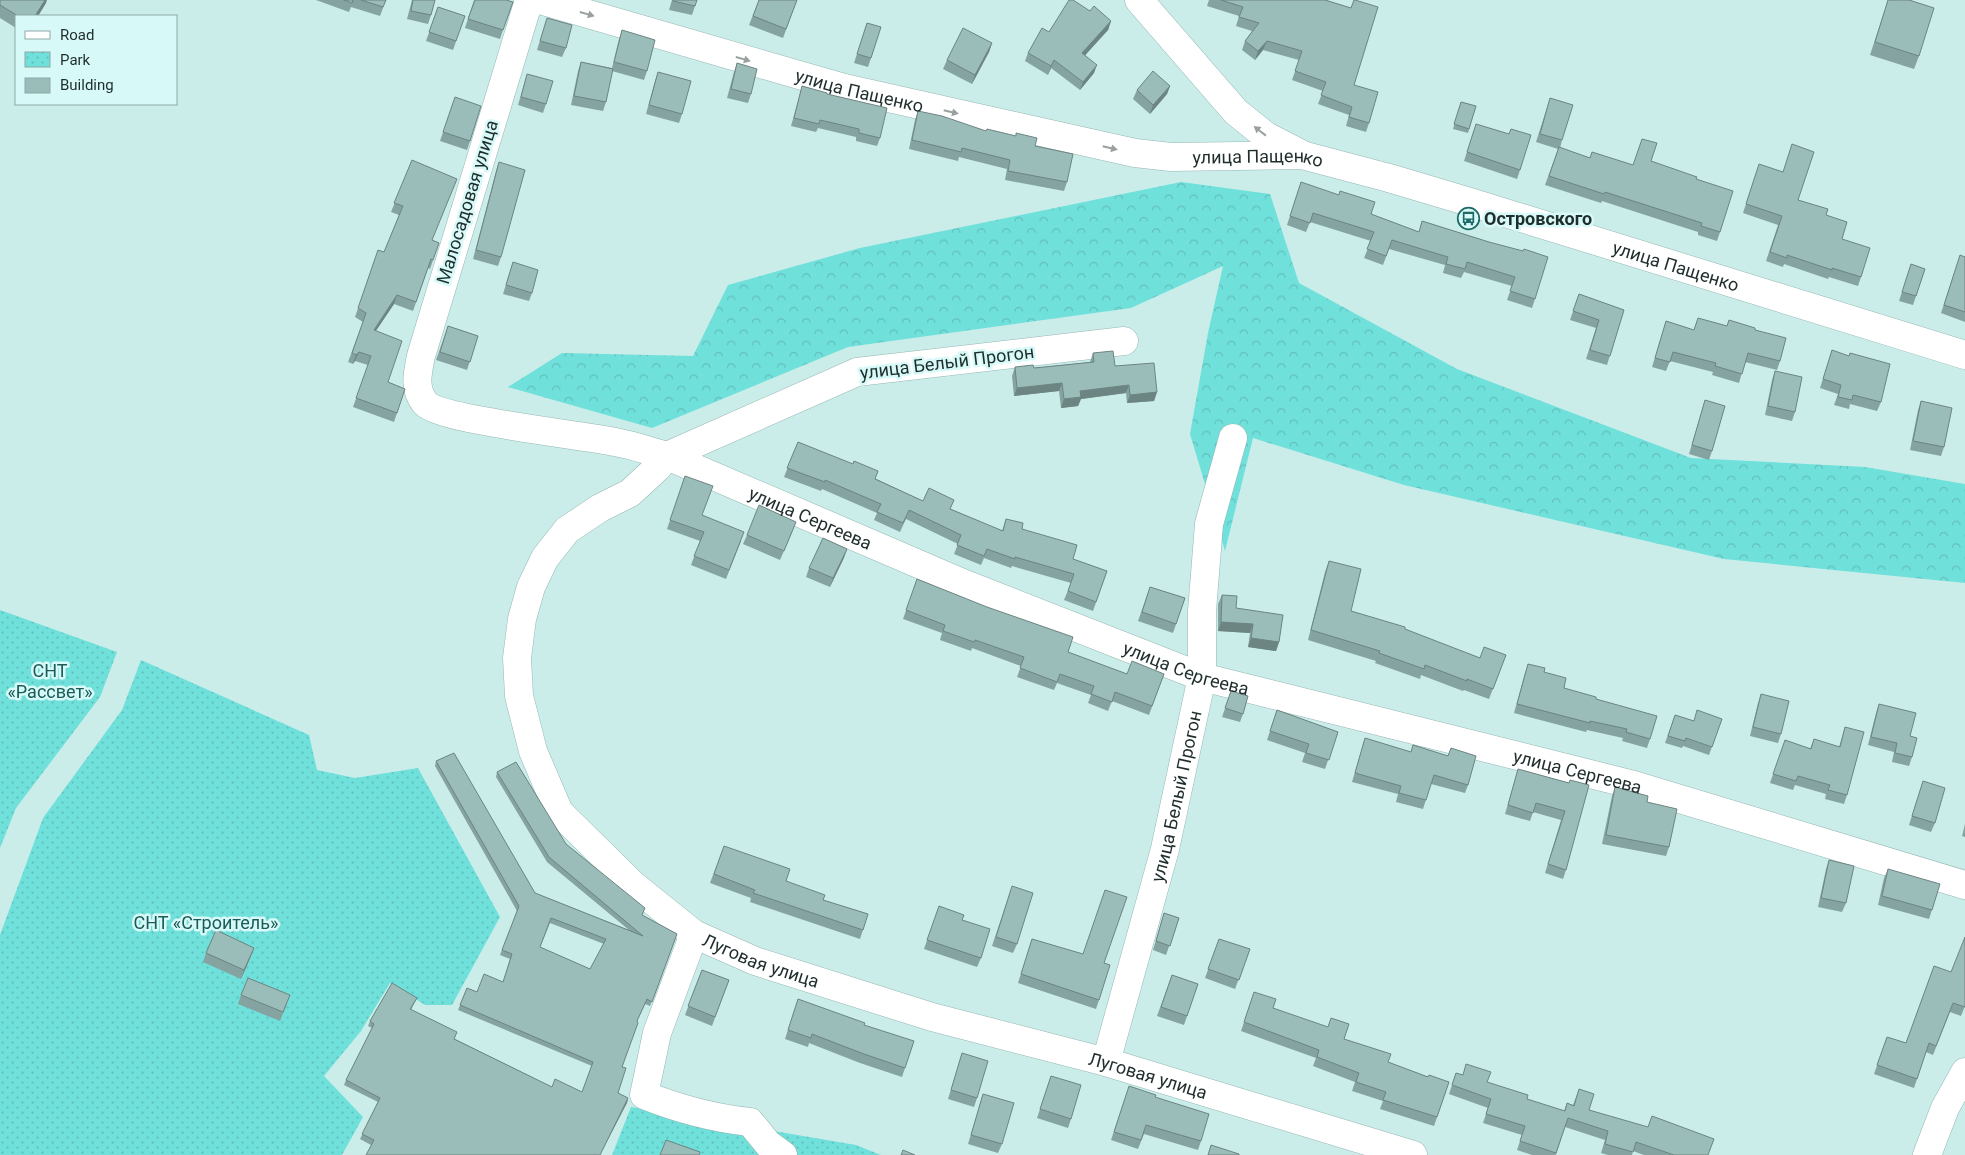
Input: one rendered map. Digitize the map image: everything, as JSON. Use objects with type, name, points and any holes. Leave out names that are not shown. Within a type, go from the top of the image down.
[{"type":"street","name":"Малосадовая улица","points":[[426,404],[418,391],[417,377],[421,356],[529,0]]},
{"type":"street","name":"улица Пащенко","points":[[540,0],[844,88],[1135,153],[1171,157],[1302,155],[1473,203],[1965,355]]},
{"type":"street","points":[[1139,0],[1236,112],[1266,136],[1302,155]]},
{"type":"street","name":"улица Белый Прогон","points":[[667,456],[857,372],[1124,341]]},
{"type":"street","name":"улица Сергеева","points":[[426,404],[440,411],[468,418],[616,442],[667,456],[965,584],[1202,677],[1630,784],[1965,885]]},
{"type":"street","name":"улица Белый Прогон","points":[[1106,1062],[1165,849],[1202,677],[1202,611],[1209,524],[1233,438]]},
{"type":"street","name":"Луговая улица","points":[[667,456],[651,474],[630,492],[600,508],[568,530],[545,558],[531,587],[522,619],[517,658],[519,696],[533,751],[559,812],[633,885],[694,934],[755,961],[932,1017],[1106,1062],[1413,1155]]},
{"type":"street","points":[[694,934],[657,1033],[644,1095],[677,1109],[722,1119],[750,1122],[768,1144],[783,1155]]},
{"type":"street","points":[[1927,1155],[1945,1108],[1965,1072]]},
{"type":"green space","points":[[1181,182],[1270,194],[1299,283],[1457,369],[1691,458],[1865,467],[1965,484],[1965,583],[1724,559],[1404,485],[1253,438],[1225,551],[1190,434],[1208,333],[1223,266],[1131,308],[848,347],[652,428],[508,387],[562,353],[693,356],[728,285],[860,248]]},
{"type":"green space","name":"СНТ «Рассвет»","points":[[0,610],[117,652],[100,697],[16,808],[0,848]]},
{"type":"green space","name":"СНТ «Строитель»","points":[[141,660],[309,735],[317,770],[355,778],[418,768],[500,917],[452,1005],[425,1005],[390,983],[361,1031],[324,1076],[363,1117],[342,1155],[0,1155],[0,935],[43,818],[122,710]]},
{"type":"green space","points":[[631,1107],[856,1145],[881,1155],[612,1155]]},
{"type":"building","points":[[0,0],[45,0],[36,15],[16,15],[0,5]]},
{"type":"building","points":[[361,0],[386,0],[383,7]]},
{"type":"building","points":[[413,0],[435,0],[431,15],[411,11]]},
{"type":"building","points":[[475,0],[506,0],[513,2],[503,30],[468,19]]},
{"type":"building","points":[[673,0],[697,0],[695,6]]},
{"type":"building","points":[[759,0],[797,0],[786,29],[753,16]]},
{"type":"building","points":[[1069,0],[1073,0],[1090,11],[1094,6],[1111,21],[1082,53],[1097,65],[1083,82],[1054,60],[1051,66],[1028,53],[1042,28],[1049,32]]},
{"type":"building","points":[[1221,0],[1325,0],[1351,8],[1355,0],[1378,7],[1354,85],[1378,92],[1369,123],[1349,117],[1352,107],[1321,95],[1326,82],[1295,71],[1302,51],[1267,41],[1258,51],[1245,41],[1259,23],[1239,17],[1243,7]]},
{"type":"building","points":[[1888,0],[1909,0],[1934,8],[1919,56],[1875,42]]},
{"type":"building","points":[[438,7],[465,16],[456,41],[429,32]]},
{"type":"building","points":[[547,18],[572,25],[566,48],[540,41]]},
{"type":"building","points":[[867,23],[881,27],[871,58],[857,54]]},
{"type":"building","points":[[963,28],[992,43],[975,75],[947,60]]},
{"type":"building","points":[[622,30],[655,40],[647,71],[614,62]]},
{"type":"building","points":[[581,62],[613,69],[606,102],[574,96]]},
{"type":"building","points":[[737,63],[757,69],[751,94],[731,89]]},
{"type":"building","points":[[1153,71],[1170,86],[1153,105],[1137,90]]},
{"type":"building","points":[[658,72],[691,81],[682,114],[649,105]]},
{"type":"building","points":[[527,74],[553,81],[546,104],[521,97]]},
{"type":"building","points":[[802,86],[887,108],[880,138],[859,133],[859,129],[820,120],[819,124],[794,118]]},
{"type":"building","points":[[455,97],[481,106],[470,141],[443,132]]},
{"type":"building","points":[[1550,98],[1573,105],[1562,140],[1540,134]]},
{"type":"building","points":[[1461,102],[1476,106],[1469,129],[1454,124]]},
{"type":"building","points":[[918,111],[942,116],[986,131],[987,129],[1016,136],[1016,133],[1037,138],[1035,146],[1073,154],[1067,182],[1008,171],[1010,160],[962,148],[961,152],[912,140]]},
{"type":"building","points":[[1476,124],[1509,134],[1511,129],[1531,135],[1520,170],[1467,152]]},
{"type":"building","points":[[1642,139],[1657,143],[1651,161],[1733,191],[1720,232],[1701,226],[1702,223],[1549,176],[1559,147],[1590,158],[1592,152],[1633,165]]},
{"type":"building","points":[[1792,144],[1814,152],[1798,200],[1828,209],[1826,215],[1847,222],[1842,239],[1870,248],[1861,277],[1832,268],[1832,270],[1787,255],[1787,258],[1770,252],[1782,216],[1746,204],[1759,164],[1783,172]]},
{"type":"building","points":[[412,160],[457,179],[432,240],[439,243],[433,260],[431,259],[416,302],[397,295],[374,330],[402,341],[388,382],[405,389],[397,413],[356,398],[371,356],[359,352],[356,355],[352,353],[366,313],[358,308],[378,250],[384,252],[403,206],[394,203]]},
{"type":"building","points":[[499,162],[525,170],[501,257],[476,250]]},
{"type":"building","points":[[1301,182],[1339,195],[1340,191],[1375,202],[1371,214],[1419,232],[1422,221],[1489,242],[1523,251],[1524,249],[1548,257],[1535,299],[1510,291],[1515,277],[1467,262],[1465,269],[1446,264],[1448,257],[1392,240],[1386,256],[1367,249],[1374,232],[1313,213],[1310,223],[1290,216]]},
{"type":"building","points":[[1960,255],[1965,257],[1965,312],[1944,305]]},
{"type":"building","points":[[513,262],[538,270],[532,293],[506,285]]},
{"type":"building","points":[[1911,264],[1925,269],[1916,296],[1902,292]]},
{"type":"building","points":[[1579,294],[1624,310],[1610,356],[1590,350],[1599,320],[1573,311]]},
{"type":"building","points":[[1698,318],[1727,326],[1729,320],[1755,328],[1755,330],[1786,338],[1780,361],[1748,353],[1742,374],[1715,366],[1716,363],[1673,352],[1670,362],[1655,358],[1666,321],[1694,330]]},
{"type":"building","points":[[448,326],[478,336],[470,362],[440,352]]},
{"type":"building","points":[[1832,350],[1849,356],[1850,353],[1890,364],[1881,402],[1853,395],[1852,400],[1838,397],[1841,385],[1823,379]]},
{"type":"building","points":[[1113,351],[1115,366],[1154,363],[1157,392],[1130,395],[1129,385],[1080,391],[1081,397],[1064,399],[1062,383],[1017,388],[1015,367],[1033,365],[1034,368],[1094,362],[1093,353]]},
{"type":"building","points":[[1775,371],[1802,377],[1795,412],[1768,406]]},
{"type":"building","points":[[1705,400],[1725,406],[1712,451],[1692,445]]},
{"type":"building","points":[[1921,401],[1952,408],[1944,447],[1913,441]]},
{"type":"building","points":[[798,442],[853,464],[854,461],[878,471],[875,479],[923,501],[929,488],[954,500],[950,509],[1003,531],[1006,519],[1023,523],[1022,529],[1077,545],[1073,559],[1107,571],[1096,602],[1068,591],[1074,574],[1015,557],[1015,559],[987,549],[984,556],[957,545],[961,535],[909,510],[903,523],[877,512],[881,504],[825,480],[825,482],[787,468]]},
{"type":"building","points":[[685,476],[713,486],[702,515],[744,532],[729,570],[694,556],[704,532],[670,520]]},
{"type":"building","points":[[759,505],[796,522],[784,551],[747,535]]},
{"type":"building","points":[[823,538],[847,549],[833,578],[809,568]]},
{"type":"building","points":[[1329,561],[1361,569],[1351,611],[1405,627],[1405,629],[1480,658],[1484,647],[1506,655],[1493,689],[1425,665],[1424,669],[1379,653],[1380,651],[1311,630]]},
{"type":"building","points":[[917,579],[987,607],[1073,637],[1068,652],[1127,674],[1132,661],[1164,674],[1152,706],[1115,692],[1112,702],[1091,694],[1094,686],[1060,674],[1057,682],[1020,668],[1024,657],[943,631],[945,625],[906,610]]},
{"type":"building","points":[[1150,587],[1185,598],[1176,624],[1142,612]]},
{"type":"building","points":[[1222,595],[1237,596],[1236,608],[1283,615],[1279,642],[1251,638],[1253,624],[1221,622]]},
{"type":"building","points":[[1528,664],[1545,668],[1544,672],[1566,678],[1564,688],[1657,716],[1650,739],[1626,732],[1627,729],[1590,721],[1590,723],[1517,704]]},
{"type":"building","points":[[1231,691],[1248,696],[1243,714],[1225,708]]},
{"type":"building","points":[[1761,694],[1789,701],[1781,734],[1753,727]]},
{"type":"building","points":[[1879,704],[1916,713],[1910,736],[1917,738],[1912,757],[1895,753],[1897,743],[1871,737]]},
{"type":"building","points":[[1277,710],[1338,732],[1329,760],[1306,753],[1309,744],[1270,731]]},
{"type":"building","points":[[1697,710],[1722,719],[1712,747],[1686,738],[1685,741],[1668,736],[1675,715],[1694,721]]},
{"type":"building","points":[[1845,727],[1864,732],[1847,795],[1828,790],[1830,785],[1798,776],[1796,781],[1773,774],[1785,740],[1811,749],[1814,739],[1840,747]]},
{"type":"building","points":[[1365,738],[1411,752],[1413,745],[1448,756],[1451,748],[1476,756],[1468,785],[1434,775],[1426,800],[1399,793],[1401,786],[1355,773]]},
{"type":"building","points":[[454,753],[535,893],[643,936],[549,857],[497,772],[516,762],[566,844],[645,908],[642,915],[677,934],[652,1002],[647,999],[637,1021],[638,1023],[622,1067],[626,1068],[618,1093],[628,1098],[600,1155],[366,1155],[374,1140],[362,1134],[380,1098],[346,1080],[374,1024],[370,1021],[392,983],[417,998],[410,1009],[457,1032],[454,1039],[552,1087],[555,1079],[582,1092],[593,1062],[460,1005],[467,988],[477,992],[484,974],[503,982],[512,954],[502,950],[519,906],[436,761]],"holes":[[[551,918],[606,939],[590,969],[540,947]]]},
{"type":"building","points":[[1518,769],[1569,783],[1570,780],[1589,785],[1566,870],[1548,864],[1565,811],[1536,803],[1533,813],[1508,805]]},
{"type":"building","points":[[1923,781],[1945,788],[1935,823],[1912,816]]},
{"type":"building","points":[[1615,787],[1648,796],[1647,802],[1677,809],[1669,847],[1606,835]]},
{"type":"building","points":[[724,846],[790,869],[786,881],[825,895],[823,900],[868,914],[863,930],[753,893],[755,890],[714,874]]},
{"type":"building","points":[[1829,860],[1854,866],[1846,903],[1821,898]]},
{"type":"building","points":[[1888,869],[1940,884],[1932,910],[1882,896]]},
{"type":"building","points":[[1012,886],[1033,893],[1017,944],[996,937]]},
{"type":"building","points":[[1105,890],[1127,897],[1104,963],[1110,965],[1099,1000],[1021,974],[1032,939],[1083,954]]},
{"type":"building","points":[[939,906],[964,915],[962,920],[990,929],[981,958],[927,940]]},
{"type":"building","points":[[1164,913],[1179,918],[1170,946],[1156,941]]},
{"type":"building","points":[[216,930],[254,948],[244,970],[206,953]]},
{"type":"building","points":[[1965,937],[1965,1007],[1953,1003],[1936,1046],[1929,1043],[1917,1079],[1877,1065],[1887,1037],[1906,1043],[1934,966],[1951,972]]},
{"type":"building","points":[[1219,939],[1250,949],[1239,980],[1208,969]]},
{"type":"building","points":[[702,970],[729,980],[715,1017],[688,1006]]},
{"type":"building","points":[[1172,975],[1198,984],[1187,1016],[1161,1007]]},
{"type":"building","points":[[248,978],[290,995],[283,1012],[241,995]]},
{"type":"building","points":[[1254,992],[1276,999],[1273,1008],[1328,1027],[1331,1018],[1349,1024],[1344,1039],[1391,1054],[1388,1062],[1428,1077],[1429,1075],[1449,1082],[1437,1117],[1383,1100],[1386,1092],[1356,1082],[1359,1073],[1317,1057],[1319,1050],[1244,1022]]},
{"type":"building","points":[[798,999],[865,1023],[864,1025],[914,1041],[905,1068],[812,1034],[811,1038],[788,1030]]},
{"type":"building","points":[[962,1053],[988,1061],[977,1098],[951,1090]]},
{"type":"building","points":[[1466,1064],[1491,1072],[1487,1082],[1528,1095],[1527,1099],[1565,1111],[1567,1103],[1574,1106],[1579,1089],[1594,1094],[1589,1110],[1648,1127],[1652,1116],[1714,1139],[1708,1155],[1674,1155],[1636,1142],[1633,1152],[1605,1144],[1608,1131],[1568,1118],[1556,1153],[1520,1141],[1525,1126],[1486,1114],[1491,1099],[1452,1085],[1456,1073],[1463,1075]]},
{"type":"building","points":[[1051,1076],[1081,1085],[1071,1119],[1040,1109]]},
{"type":"building","points":[[1129,1086],[1156,1095],[1155,1097],[1209,1114],[1201,1141],[1146,1125],[1141,1140],[1114,1132]]},
{"type":"building","points":[[983,1094],[1014,1103],[1002,1144],[971,1135]]},
{"type":"building","points":[[666,1140],[700,1152],[699,1155],[660,1155]]},
{"type":"building","points":[[1211,1145],[1239,1154],[1239,1155],[1208,1155]]},
{"type":"building","points":[[903,1150],[915,1155],[901,1155]]},
{"type":"place","name":"Островского","points":[[1468,218]]}]
